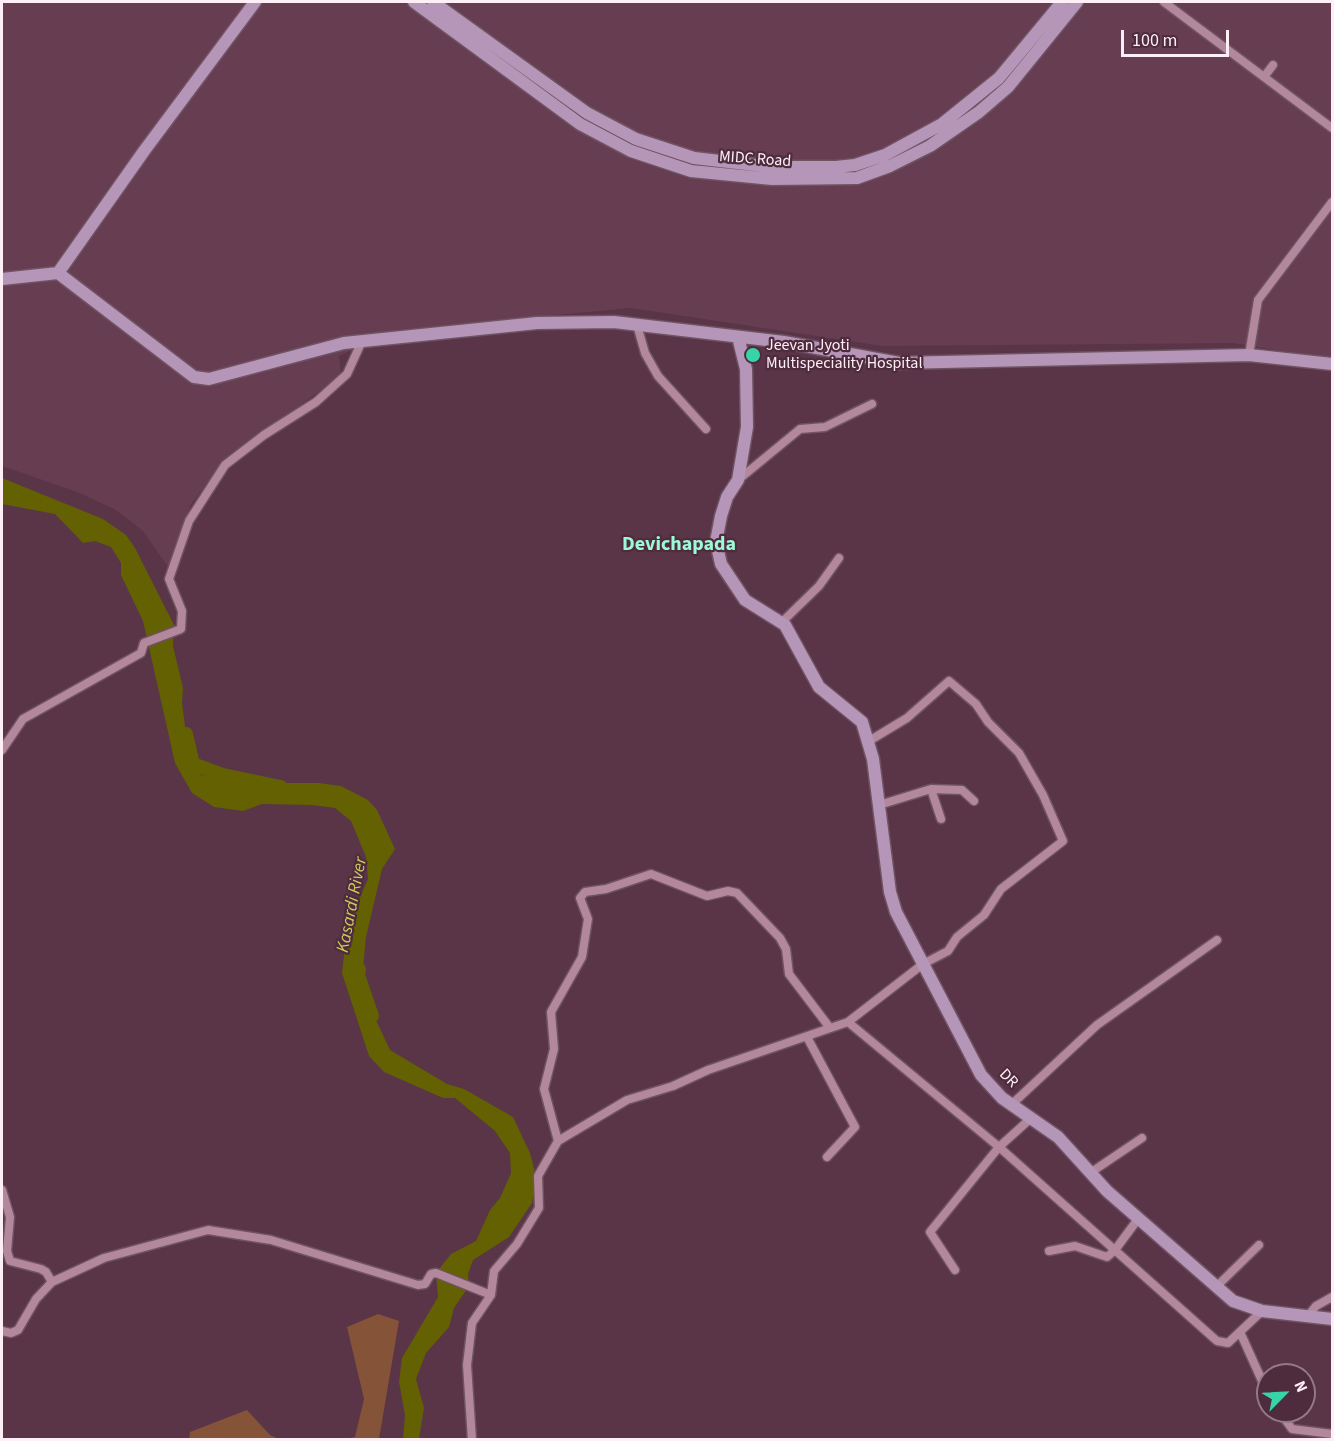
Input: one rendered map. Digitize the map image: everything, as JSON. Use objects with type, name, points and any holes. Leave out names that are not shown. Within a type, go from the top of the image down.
[{"type":"main road","points":[[58,273],[154,136],[255,2]]},
{"type":"main road","name":"MIDC Road","points":[[414,2],[580,124],[631,151],[692,171],[772,180],[823,180],[857,178],[875,172],[930,146],[949,134],[1008,87],[1077,2]]},
{"type":"main road","name":"MIDC Road","points":[[432,2],[587,113],[636,139],[694,158],[772,167],[855,165],[885,155],[923,136],[971,102],[999,78],[1062,2]]},
{"type":"main road","points":[[2,279],[58,273],[194,377],[209,379],[344,343],[537,323],[614,322],[738,337],[899,363],[1249,355],[1332,364]]},
{"type":"main road","points":[[738,337],[746,369],[747,427],[738,480],[727,497],[716,542],[721,564],[745,600],[782,622]]},
{"type":"main road","name":"DR","points":[[782,622],[819,687],[829,698],[848,708],[862,722],[870,741],[890,892],[896,912],[981,1075],[1011,1106],[1058,1137],[1090,1173],[1138,1219],[1233,1301],[1262,1311],[1332,1319]]},
{"type":"street","points":[[1164,2],[1332,128]]},
{"type":"street","points":[[1264,77],[1273,65]]},
{"type":"street","points":[[1249,355],[1258,300],[1332,202]]},
{"type":"street","points":[[637,325],[645,353],[658,376],[706,429]]},
{"type":"street","points":[[2,750],[23,719],[141,653],[144,643],[181,628],[182,610],[169,579],[189,521],[225,465],[264,435],[316,402],[347,374],[362,341]]},
{"type":"street","points":[[738,480],[797,431],[825,427],[872,404]]},
{"type":"street","points":[[782,622],[833,570],[839,558]]},
{"type":"street","points":[[472,1440],[467,1365],[472,1323],[491,1295],[494,1271],[516,1244],[539,1209],[538,1176],[558,1141],[627,1100],[848,1022],[923,964],[948,951],[960,934],[984,915],[1002,889],[1060,845],[1063,836],[1019,753],[988,722],[976,704],[949,681],[907,718],[870,741]]},
{"type":"street","points":[[879,805],[931,789],[962,790],[974,801]]},
{"type":"street","points":[[931,789],[941,819]]},
{"type":"street","points":[[558,1141],[544,1089],[555,1049],[551,1012],[582,957],[588,919],[580,898],[585,892],[606,889],[651,874],[707,896],[728,891],[736,893],[780,938],[786,949],[789,974],[830,1028]]},
{"type":"street","points":[[1011,1106],[1097,1025],[1217,940]]},
{"type":"street","points":[[848,1022],[999,1147],[1217,1341],[1225,1344],[1262,1311]]},
{"type":"street","points":[[807,1037],[855,1127],[827,1157]]},
{"type":"street","points":[[955,1270],[930,1232],[999,1147],[1030,1119]]},
{"type":"street","points":[[1090,1173],[1142,1138]]},
{"type":"street","points":[[2,1190],[10,1217],[7,1251],[10,1261],[41,1269],[46,1272],[52,1282]]},
{"type":"street","points":[[1049,1251],[1075,1246],[1107,1257],[1138,1219]]},
{"type":"street","points":[[2,1331],[11,1333],[18,1330],[36,1299],[52,1282],[104,1258],[208,1230],[271,1240],[418,1285],[425,1284],[431,1274],[436,1273],[491,1295]]},
{"type":"street","points":[[1216,1287],[1259,1245]]},
{"type":"street","points":[[1307,1317],[1316,1305],[1332,1297]]},
{"type":"street","points":[[1240,1332],[1256,1367]]},
{"type":"street","points":[[1288,1423],[1292,1429],[1332,1434]]},
{"type":"shaded area","points":[[2,2],[1332,2],[1332,359],[1233,343],[883,346],[631,308],[395,330],[339,356],[341,375],[226,460],[191,504],[168,567],[143,531],[116,510],[77,492],[2,466]]},
{"type":"shaded area","points":[[2,478],[103,519],[126,535],[135,548],[174,625],[173,646],[183,688],[182,703],[190,765],[201,775],[262,783],[319,783],[341,786],[368,800],[377,810],[395,849],[382,869],[366,937],[361,989],[390,1050],[447,1084],[464,1089],[513,1117],[530,1153],[536,1176],[532,1203],[509,1237],[473,1260],[468,1274],[469,1286],[454,1308],[449,1327],[426,1353],[416,1379],[424,1408],[419,1439],[403,1439],[405,1415],[399,1382],[402,1358],[438,1297],[436,1273],[451,1254],[476,1241],[490,1210],[500,1198],[511,1173],[510,1153],[495,1131],[455,1098],[443,1098],[384,1072],[369,1056],[342,973],[347,928],[368,879],[366,857],[351,821],[335,808],[262,804],[243,811],[214,807],[192,793],[175,763],[143,621],[121,575],[121,563],[111,547],[95,541],[83,543],[55,514],[2,504]]},
{"type":"shaded area","points":[[378,1314],[399,1321],[379,1439],[344,1439],[355,1437],[364,1399],[347,1327]]},
{"type":"shaded area","points":[[247,1410],[270,1435],[279,1439],[189,1439],[190,1432]]},
{"type":"waterway","name":"Kasardi River","points":[[186,734],[193,764],[223,775],[281,787]]},
{"type":"waterway","name":"Kasardi River","points":[[359,969],[358,975],[372,1016]]},
{"type":"place","name":"Jeevan Jyoti Multispeciality Hospital","points":[[753,355]]},
{"type":"district","name":"Devichapada","points":[[679,546]]}]
